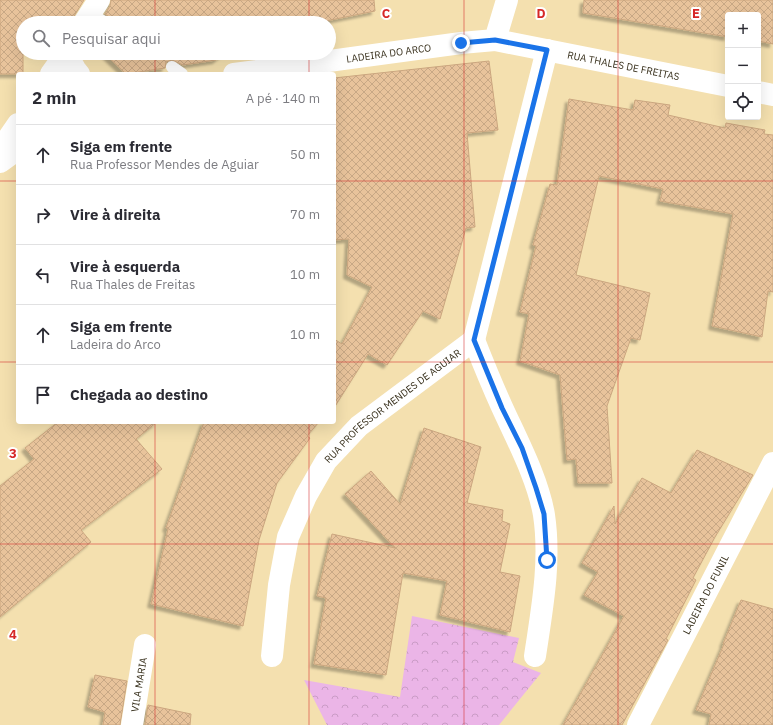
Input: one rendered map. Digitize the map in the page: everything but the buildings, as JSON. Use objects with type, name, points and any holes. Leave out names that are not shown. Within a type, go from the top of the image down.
[{"type":"street","points":[[495,40],[507,0]]},
{"type":"street","name":"RUA THALES DE FREITAS","points":[[495,40],[725,85]]},
{"type":"street","name":"LADEIRA DO ARCO","points":[[249,72],[461,43],[495,40]]},
{"type":"street","points":[[535,656],[543,604],[547,560],[544,514],[522,448],[502,408],[474,340],[547,50]]},
{"type":"street","points":[[52,72],[61,60]]},
{"type":"street","points":[[70,60],[77,72]]},
{"type":"street","points":[[761,93],[773,95]]},
{"type":"street","points":[[0,150],[16,127]]},
{"type":"street","points":[[0,162],[16,150]]},
{"type":"street","name":"RUA PROFESSOR MENDES DE AGUIAR","points":[[272,656],[279,585],[288,537],[306,496],[326,461],[359,426],[474,340]]},
{"type":"street","name":"LADEIRA DO FUNIL","points":[[638,725],[773,464]]},
{"type":"street","name":"VILA MARIA","points":[[132,725],[145,645]]},
{"type":"lane","points":[[172,67],[179,72]]},
{"type":"green space","points":[[412,616],[519,638],[513,662],[541,673],[499,725],[327,725],[304,680],[400,697]]},
{"type":"route","points":[[461,43],[495,40],[547,50],[474,340],[502,408],[522,448],[536,488],[544,514],[547,560]]}]
